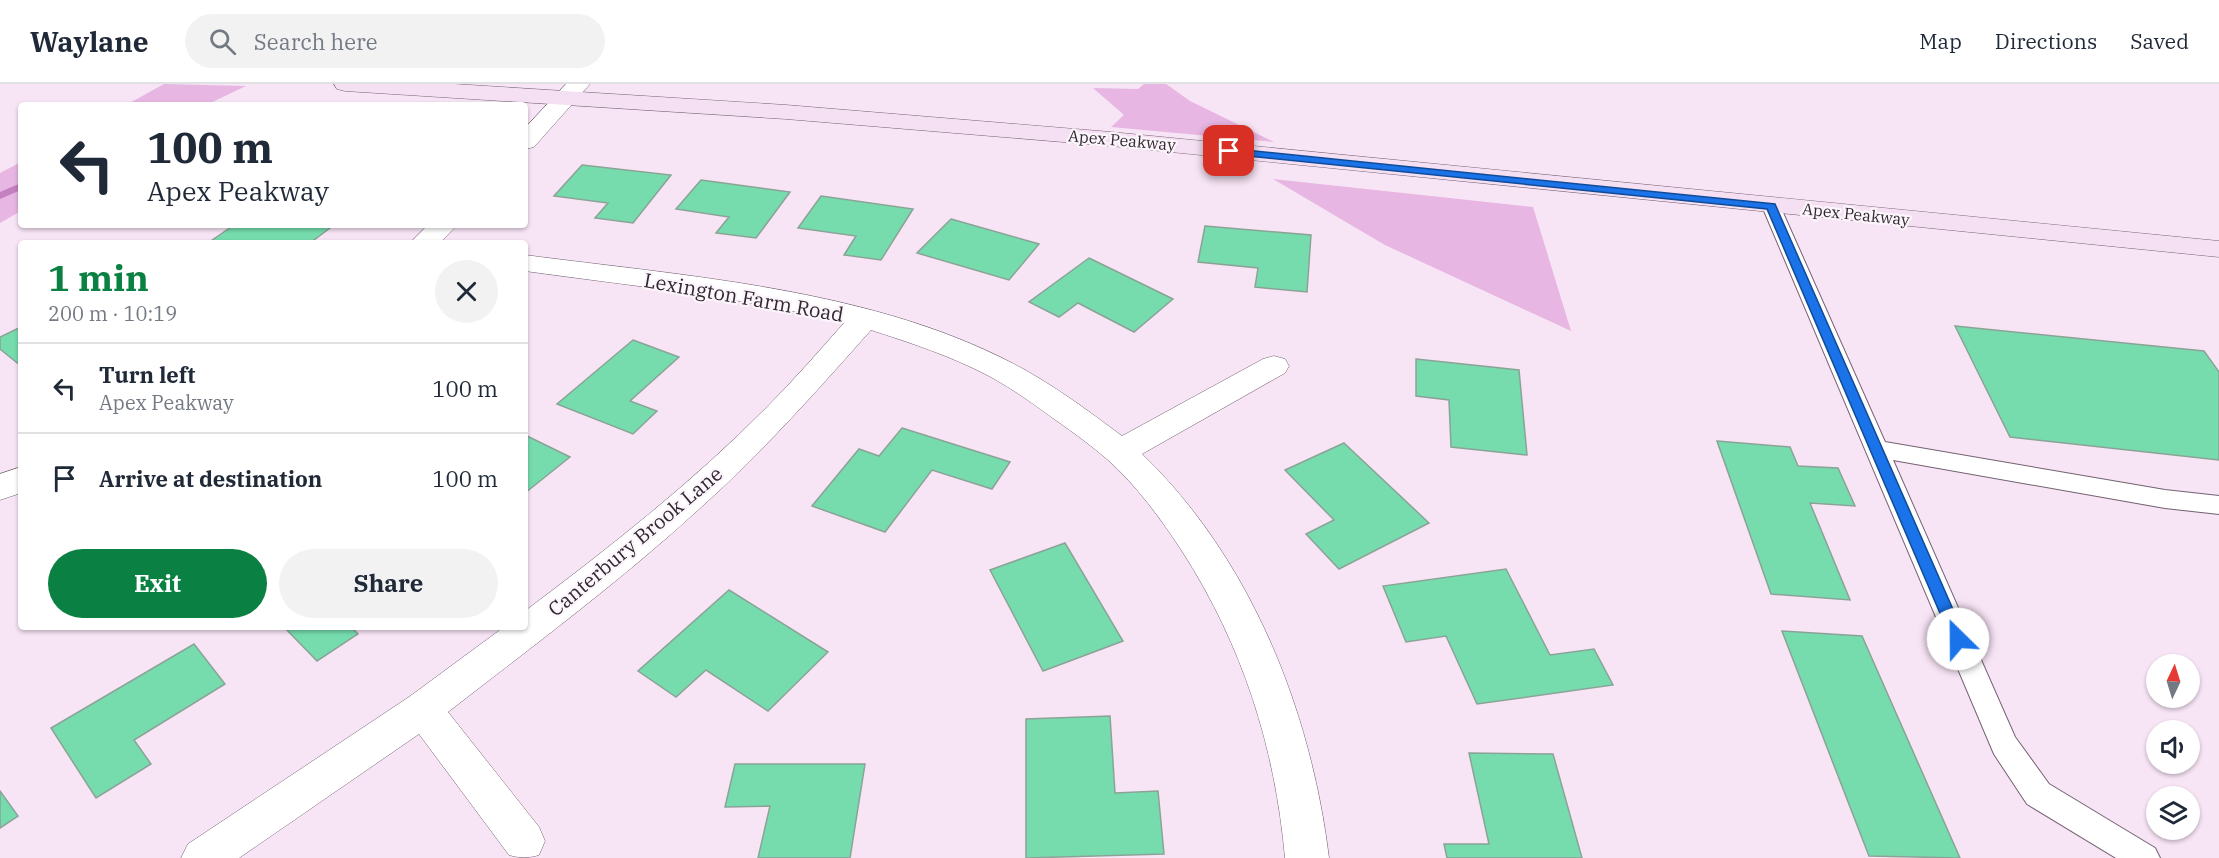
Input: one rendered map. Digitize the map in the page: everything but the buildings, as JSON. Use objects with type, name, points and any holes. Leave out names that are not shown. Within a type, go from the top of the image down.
[{"type":"main road","name":"Apex Peakway","points":[[345,84],[573,91],[786,112],[1111,139],[2219,249]]},
{"type":"street","points":[[528,139],[573,91]]},
{"type":"street","points":[[427,240],[441,228]]},
{"type":"street","name":"Lexington Farm Road","points":[[528,264],[765,297],[864,319],[933,341],[991,364],[1054,402],[1120,452],[1183,523],[1227,593],[1258,656],[1285,733],[1304,817],[1307,858]]},
{"type":"street","name":"Canterbury Brook Lane","points":[[528,629],[602,573],[686,502],[778,415],[864,319]]},
{"type":"street","points":[[1120,452],[1274,366]]},
{"type":"street","points":[[0,488],[18,480]]},
{"type":"street","name":"Canterbury Brook Lane","points":[[203,858],[423,709],[527,630]]},
{"type":"street","points":[[423,709],[524,841]]},
{"type":"lane","points":[[1771,206],[2004,745],[2038,794],[2144,858]]},
{"type":"lane","points":[[1876,449],[2165,499],[2219,505]]},
{"type":"shaded area","points":[[164,84],[246,86],[212,102],[131,102]]},
{"type":"shaded area","points":[[1144,84],[1166,84],[1190,101],[1274,142],[1111,127],[1124,115],[1093,88],[1138,89]]},
{"type":"shaded area","points":[[18,164],[18,213],[0,223],[0,173]]},
{"type":"shaded area","points":[[1273,179],[1533,207],[1571,331],[1385,245]]},
{"type":"waterway","points":[[0,196],[18,187]]},
{"type":"route","points":[[1229,151],[1771,206],[1958,639]]}]
